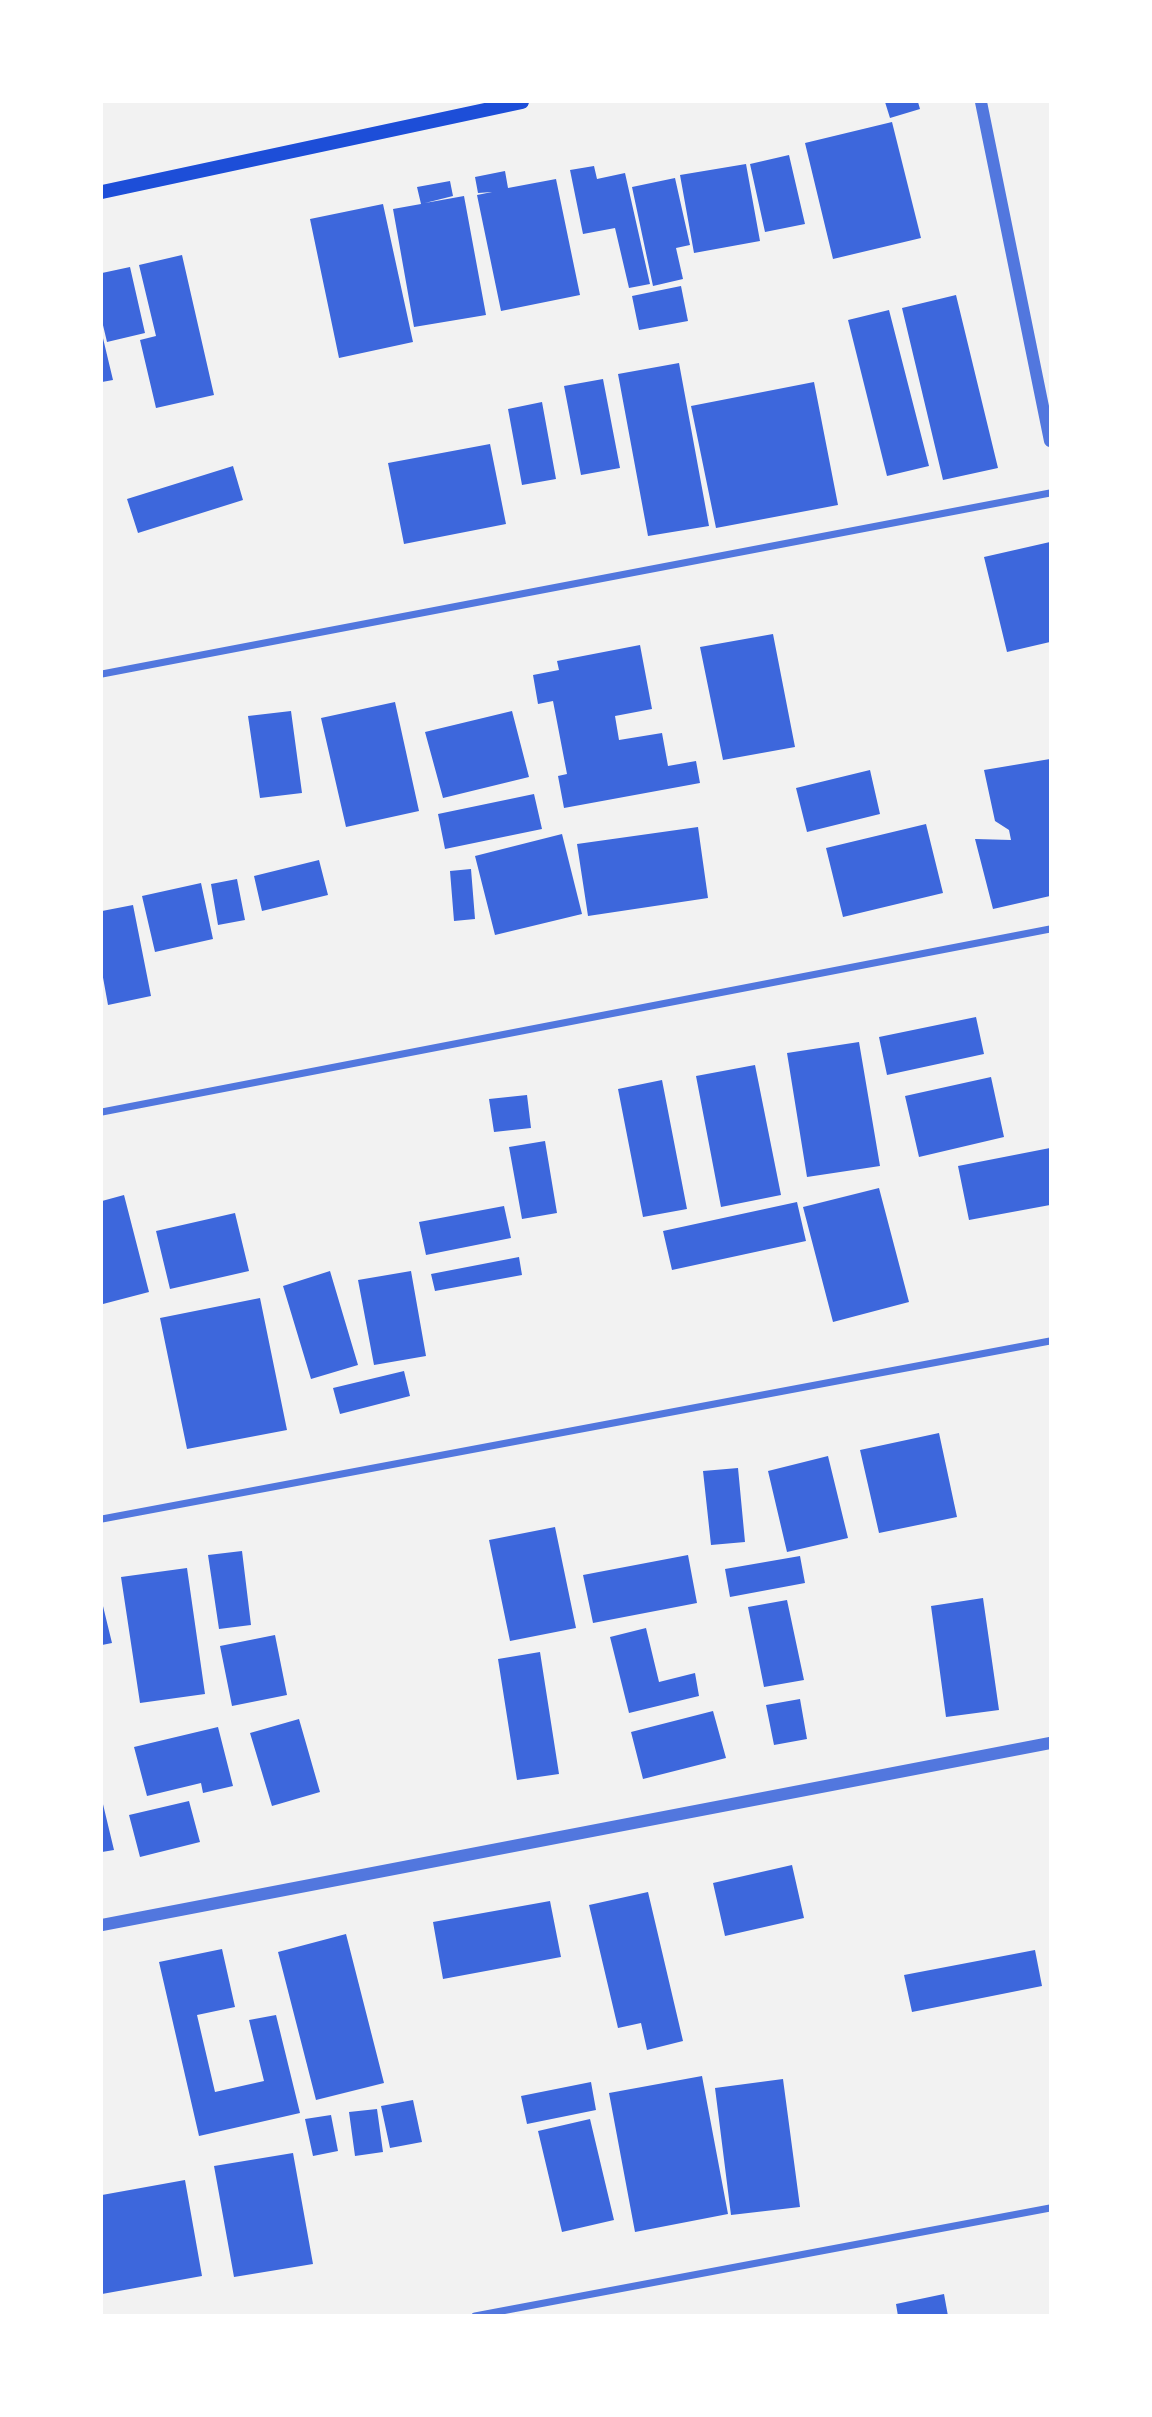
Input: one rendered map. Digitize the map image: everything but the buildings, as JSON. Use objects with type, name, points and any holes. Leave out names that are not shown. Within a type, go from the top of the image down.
[{"type":"main road","points":[[102,192],[522,102]]},
{"type":"street","points":[[981,102],[1051,442]]},
{"type":"street","points":[[102,674],[1051,493]]},
{"type":"street","points":[[102,1112],[1051,929]]},
{"type":"street","points":[[102,1519],[1051,1340]]},
{"type":"street","points":[[102,1925],[1051,1743]]},
{"type":"street","points":[[475,2315],[1051,2208]]}]
